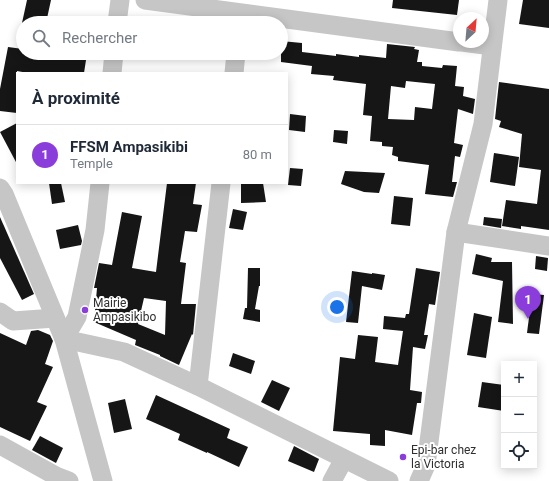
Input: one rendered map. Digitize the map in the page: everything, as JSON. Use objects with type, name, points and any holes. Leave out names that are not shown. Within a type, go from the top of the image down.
[{"type":"street","points":[[118,16],[120,0]]},
{"type":"street","points":[[145,0],[230,16]]},
{"type":"street","points":[[418,481],[426,465],[456,232],[483,124],[498,0]]},
{"type":"street","points":[[288,23],[453,41]]},
{"type":"street","points":[[112,72],[113,60]]},
{"type":"street","points":[[234,72],[235,60]]},
{"type":"street","points":[[64,339],[77,317],[95,230],[100,184]]},
{"type":"street","points":[[198,386],[221,184]]},
{"type":"street","points":[[0,188],[4,194],[64,339],[102,481]]},
{"type":"street","points":[[456,232],[549,246]]},
{"type":"street","points":[[0,312],[14,321],[55,318]]},
{"type":"street","points":[[64,339],[124,352],[198,386],[389,481]]},
{"type":"street","points":[[0,445],[56,476],[69,481]]},
{"type":"street","points":[[332,481],[344,458]]},
{"type":"building","points":[[27,0],[51,0],[48,16],[24,16]]},
{"type":"building","points":[[393,0],[459,0],[457,12],[453,12],[453,15],[392,8]]},
{"type":"building","points":[[523,0],[549,0],[549,28],[519,24]]},
{"type":"building","points":[[288,42],[302,43],[302,52],[359,57],[359,55],[386,58],[387,44],[415,47],[414,49],[419,50],[417,62],[422,62],[422,66],[442,68],[443,65],[457,66],[455,86],[464,87],[463,96],[475,99],[473,114],[458,109],[454,143],[463,145],[460,157],[455,156],[452,182],[457,182],[453,197],[425,194],[429,165],[398,161],[398,157],[392,155],[393,147],[382,146],[382,142],[370,141],[372,116],[363,115],[366,84],[333,80],[334,76],[311,74],[312,66],[281,62],[281,60],[288,60]],"holes":[[[406,81],[435,84],[432,109],[415,107],[414,120],[388,119],[391,86],[405,88]]]},
{"type":"building","points":[[8,47],[16,48],[16,60],[86,60],[84,72],[17,71],[16,113],[0,111],[0,89]]},
{"type":"building","points":[[499,82],[549,89],[549,230],[521,226],[521,229],[502,226],[506,200],[537,204],[541,170],[519,167],[522,134],[499,127],[501,121],[495,119]]},
{"type":"building","points":[[290,114],[306,116],[305,132],[289,130]]},
{"type":"building","points":[[16,124],[16,162],[0,132]]},
{"type":"building","points":[[334,130],[348,131],[347,144],[333,142]]},
{"type":"building","points":[[494,153],[519,157],[515,186],[490,182]]},
{"type":"building","points":[[290,168],[303,169],[301,186],[288,185]]},
{"type":"building","points":[[345,171],[385,173],[379,193],[364,192],[341,184]]},
{"type":"building","points":[[49,184],[61,184],[65,202],[52,204]]},
{"type":"building","points":[[167,184],[196,184],[193,204],[202,205],[197,232],[185,231],[180,262],[186,263],[181,304],[196,304],[193,335],[192,334],[179,365],[160,355],[135,345],[136,340],[94,322],[97,288],[94,288],[99,263],[112,265],[122,212],[142,216],[132,268],[156,272]],"holes":[[[144,298],[166,301],[165,335],[138,324]]]},
{"type":"building","points":[[241,184],[263,184],[266,202],[241,203]]},
{"type":"building","points":[[394,196],[413,198],[410,226],[391,224]]},
{"type":"building","points":[[233,209],[247,212],[243,230],[229,228]]},
{"type":"building","points":[[0,217],[34,294],[22,300],[0,258]]},
{"type":"building","points":[[484,217],[502,219],[501,228],[483,225]]},
{"type":"building","points":[[78,225],[82,241],[81,245],[60,249],[56,230]]},
{"type":"building","points":[[476,254],[492,258],[491,262],[512,262],[513,324],[498,322],[503,281],[472,274]]},
{"type":"building","points":[[536,256],[548,258],[547,271],[535,269]]},
{"type":"building","points":[[248,268],[260,268],[260,286],[255,309],[260,310],[260,322],[243,319],[245,308],[247,308]]},
{"type":"building","points":[[416,268],[440,272],[435,305],[429,304],[424,335],[428,335],[425,349],[413,347],[410,390],[422,392],[421,403],[417,403],[412,435],[385,430],[385,446],[370,445],[370,434],[333,431],[340,357],[355,359],[358,335],[378,337],[375,362],[398,365],[403,331],[383,329],[384,316],[405,318],[406,314],[409,314]]},
{"type":"building","points":[[352,271],[385,275],[382,290],[362,286],[358,323],[346,322]]},
{"type":"building","points":[[532,294],[544,295],[539,334],[527,333]]},
{"type":"building","points":[[474,313],[492,317],[486,358],[467,355]]},
{"type":"building","points":[[38,330],[50,335],[53,341],[45,364],[53,367],[37,402],[47,406],[30,441],[0,427],[0,333],[26,345],[31,331]]},
{"type":"building","points":[[233,353],[255,361],[251,374],[229,366]]},
{"type":"building","points":[[272,380],[290,388],[279,411],[261,402]]},
{"type":"building","points":[[482,382],[501,385],[501,411],[478,407]]},
{"type":"building","points":[[156,395],[230,429],[227,438],[248,447],[239,467],[178,440],[180,434],[146,419]]},
{"type":"building","points":[[125,399],[132,429],[114,433],[108,403]]},
{"type":"building","points":[[40,436],[63,448],[56,463],[32,450]]},
{"type":"building","points":[[294,446],[319,459],[314,472],[288,461]]},
{"type":"place","name":"Mairie Ampasikibo","points":[[85,310]]},
{"type":"place","name":"FFSM Ampasikibi","points":[[528,319]]},
{"type":"place","name":"Epi-bar chez la Victoria","points":[[403,457]]}]
